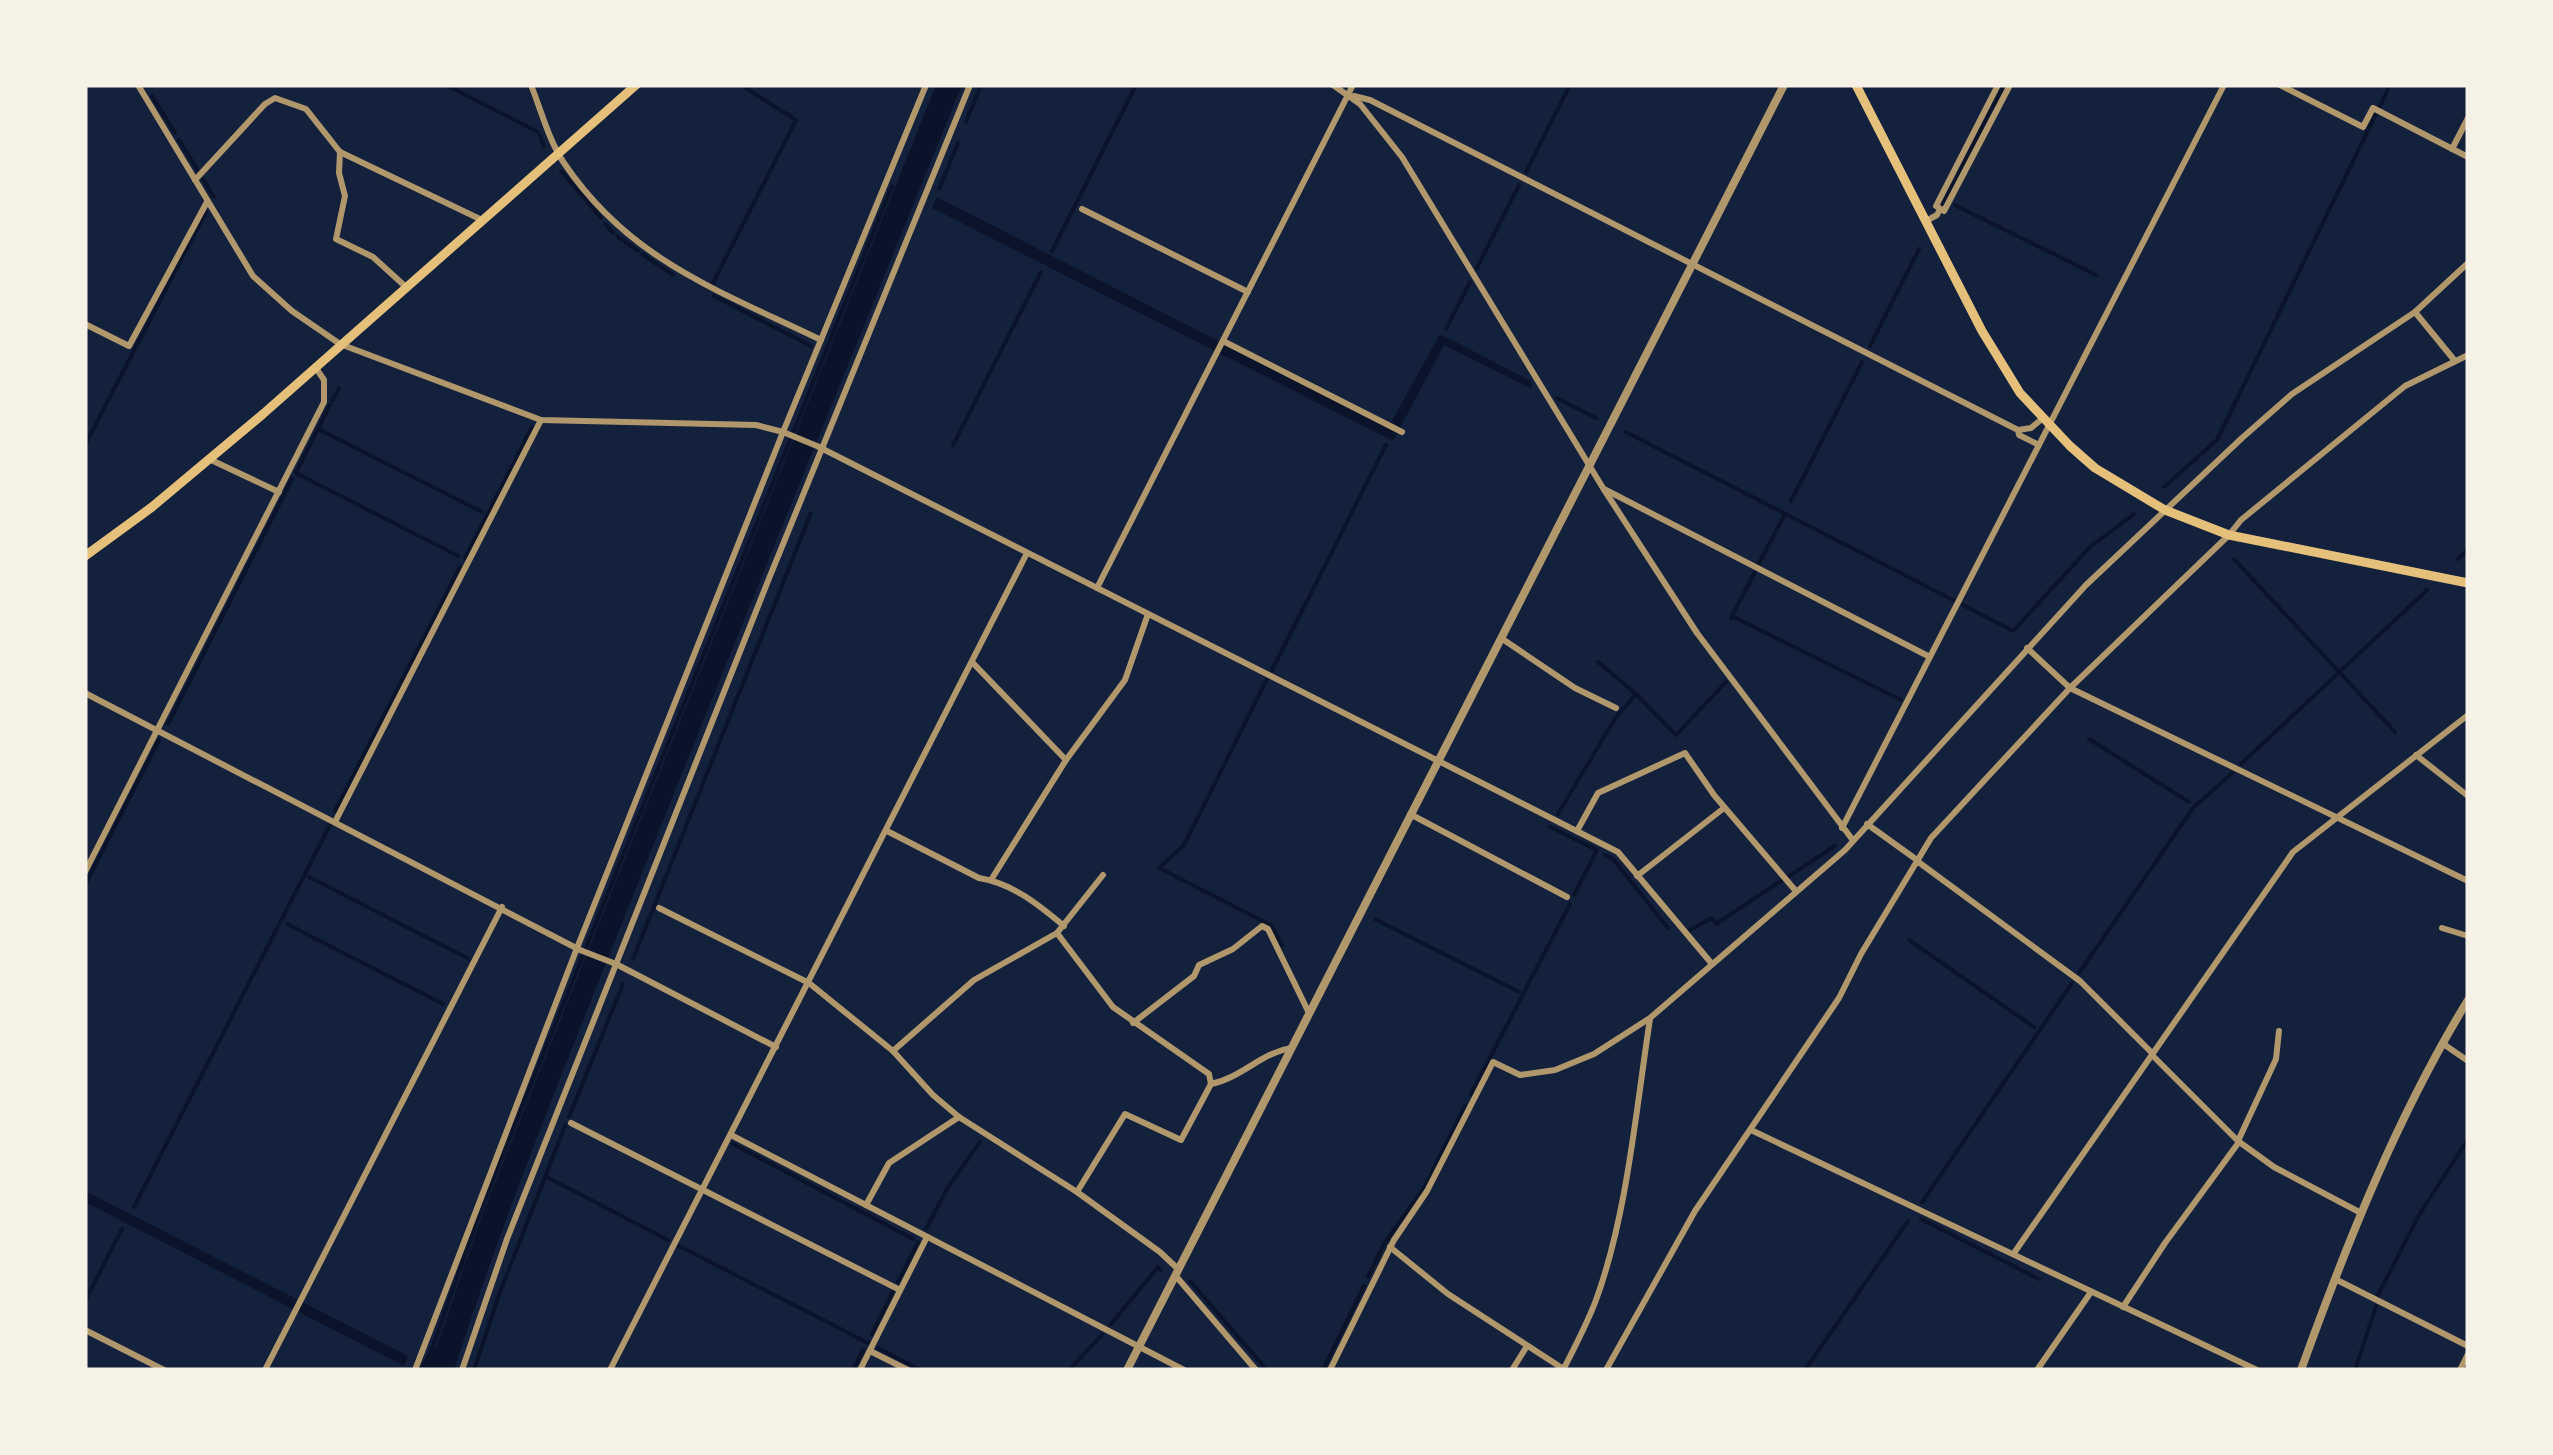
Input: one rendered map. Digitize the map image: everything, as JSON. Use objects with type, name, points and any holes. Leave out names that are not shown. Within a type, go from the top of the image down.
[{"type":"main road","points":[[85,556],[152,508],[210,459],[636,85]]},
{"type":"main road","points":[[1856,85],[1982,330],[2020,393],[2095,468],[2165,510],[2230,535],[2468,583]]},
{"type":"street","points":[[138,85],[253,276],[292,311],[340,344],[540,420],[756,426],[819,448],[1618,852],[1712,964]]},
{"type":"street","points":[[532,85],[559,152],[620,231],[668,266],[820,340]]},
{"type":"street","points":[[415,1370],[820,340],[926,85]]},
{"type":"street","points":[[462,1370],[507,1239],[819,448],[970,85]]},
{"type":"street","points":[[1333,85],[1370,100],[2018,430],[2046,421]]},
{"type":"street","points":[[1097,588],[1353,85]]},
{"type":"street","points":[[1127,1370],[1784,85]]},
{"type":"street","points":[[1998,85],[1936,206],[1944,211],[2010,85]]},
{"type":"street","points":[[1842,828],[2039,445],[2046,421],[2224,85]]},
{"type":"street","points":[[2280,85],[2363,127],[2373,108],[2468,157]]},
{"type":"street","points":[[1348,94],[1402,158],[1696,633],[1852,839]]},
{"type":"street","points":[[195,180],[274,98],[306,109],[340,152],[482,220]]},
{"type":"street","points":[[2452,149],[2468,118]]},
{"type":"street","points":[[340,152],[339,173],[345,196],[336,240],[373,258],[406,287]]},
{"type":"street","points":[[85,324],[129,346],[207,201]]},
{"type":"street","points":[[1926,221],[1940,208]]},
{"type":"street","points":[[1082,209],[1248,292]]},
{"type":"street","points":[[1330,1370],[1390,1247],[1428,1191],[1493,1062],[1520,1075],[1555,1070],[1594,1054],[1650,1018],[1794,890],[1846,850],[2086,584],[2165,510],[2292,394],[2415,312],[2468,263]]},
{"type":"street","points":[[2415,312],[2456,360]]},
{"type":"street","points":[[1222,342],[1401,431]]},
{"type":"street","points":[[1606,1370],[1695,1212],[1840,998],[1931,838],[2070,688],[2230,535],[2240,520],[2405,386],[2468,355]]},
{"type":"street","points":[[85,872],[324,402],[324,380],[316,366]]},
{"type":"street","points":[[335,822],[540,420]]},
{"type":"street","points":[[2018,430],[2019,436],[2039,445]]},
{"type":"street","points":[[210,459],[278,492]]},
{"type":"street","points":[[1603,488],[1930,657]]},
{"type":"street","points":[[610,1370],[1027,553]]},
{"type":"street","points":[[991,880],[1066,760],[1126,680],[1148,614]]},
{"type":"street","points":[[1501,638],[1575,688],[1616,708]]},
{"type":"street","points":[[2027,648],[2070,688],[2468,881]]},
{"type":"street","points":[[972,662],[1066,760]]},
{"type":"street","points":[[85,693],[578,949],[616,964],[776,1047]]},
{"type":"street","points":[[2014,1253],[2293,852],[2468,715]]},
{"type":"street","points":[[1576,831],[1598,793],[1685,753],[1724,808],[1794,890]]},
{"type":"street","points":[[2416,755],[2468,796]]},
{"type":"street","points":[[1638,876],[1724,808]]},
{"type":"street","points":[[1410,814],[1567,897]]},
{"type":"street","points":[[1866,824],[2080,981],[2239,1141],[2274,1167],[2361,1213]]},
{"type":"street","points":[[887,831],[979,878],[1034,900],[1064,926]]},
{"type":"street","points":[[893,1052],[974,980],[1057,933],[1103,876]]},
{"type":"street","points":[[265,1370],[502,908]]},
{"type":"street","points":[[659,908],[808,984],[893,1052],[933,1096],[959,1117],[1077,1192],[1160,1252],[1256,1370]]},
{"type":"street","points":[[1132,1024],[1194,976],[1199,965],[1233,949],[1262,926],[1268,930],[1309,1013]]},
{"type":"street","points":[[2442,928],[2468,936]]},
{"type":"street","points":[[1057,933],[1113,1007],[1132,1024],[1209,1074],[1211,1084],[1181,1140],[1125,1114],[1077,1192]]},
{"type":"street","points":[[2301,1370],[2334,1278],[2411,1102],[2468,1000]]},
{"type":"street","points":[[1390,1247],[1448,1294],[1564,1370],[1602,1282],[1617,1220],[1650,1018]]},
{"type":"street","points":[[2123,1307],[2239,1141],[2276,1059],[2279,1031]]},
{"type":"street","points":[[2442,1043],[2468,1061]]},
{"type":"street","points":[[1211,1084],[1231,1080],[1275,1051],[1291,1048]]},
{"type":"street","points":[[866,1205],[889,1163],[959,1117]]},
{"type":"street","points":[[571,1124],[900,1290]]},
{"type":"street","points":[[1752,1130],[2257,1370]]},
{"type":"street","points":[[731,1135],[1184,1370]]},
{"type":"street","points":[[860,1370],[927,1237]]},
{"type":"street","points":[[2334,1278],[2468,1346]]},
{"type":"street","points":[[2037,1370],[2091,1292]]},
{"type":"street","points":[[85,1330],[164,1370]]},
{"type":"street","points":[[1512,1370],[1527,1346]]},
{"type":"street","points":[[870,1351],[908,1370]]},
{"type":"street","points":[[2460,1370],[2468,1354]]},
{"type":"water","points":[[936,85],[962,85],[566,1064],[454,1370],[419,1370],[431,1346],[436,1348],[484,1210]]},
{"type":"water","points":[[937,197],[1388,428],[1440,334],[1531,381],[1532,389],[1444,345],[1393,441],[932,208]]},
{"type":"water","points":[[85,1191],[408,1356],[404,1366],[85,1202]]},
{"type":"waterway","points":[[446,85],[538,132],[544,146]]},
{"type":"waterway","points":[[712,285],[796,120],[741,85]]},
{"type":"waterway","points":[[966,122],[981,85]]},
{"type":"waterway","points":[[1052,251],[1136,85]]},
{"type":"waterway","points":[[1526,172],[1570,85]]},
{"type":"waterway","points":[[1942,206],[2004,85]]},
{"type":"waterway","points":[[2379,108],[2390,85]]},
{"type":"waterway","points":[[152,96],[175,133]]},
{"type":"waterway","points":[[2164,487],[2217,440],[2376,114]]},
{"type":"waterway","points":[[179,140],[197,169]]},
{"type":"waterway","points":[[939,189],[958,143]]},
{"type":"waterway","points":[[561,171],[601,218]]},
{"type":"waterway","points":[[203,179],[214,197]]},
{"type":"waterway","points":[[1477,268],[1519,185]]},
{"type":"waterway","points":[[432,1349],[481,1209],[892,186]]},
{"type":"waterway","points":[[1955,205],[2096,275]]},
{"type":"waterway","points":[[85,445],[206,212]]},
{"type":"waterway","points":[[605,224],[613,233]]},
{"type":"waterway","points":[[617,236],[638,251]]},
{"type":"waterway","points":[[1870,346],[1919,249]]},
{"type":"waterway","points":[[642,254],[673,275]]},
{"type":"waterway","points":[[953,445],[1041,272]]},
{"type":"waterway","points":[[1446,329],[1470,282]]},
{"type":"waterway","points":[[714,296],[811,346]]},
{"type":"waterway","points":[[1791,501],[1862,362]]},
{"type":"waterway","points":[[332,401],[339,388]]},
{"type":"waterway","points":[[1557,398],[1596,418]]},
{"type":"waterway","points":[[296,473],[330,405]]},
{"type":"waterway","points":[[465,558],[532,427]]},
{"type":"waterway","points":[[320,430],[482,512]]},
{"type":"waterway","points":[[1626,432],[1953,600]]},
{"type":"waterway","points":[[1272,670],[1386,445]]},
{"type":"waterway","points":[[298,474],[458,556]]},
{"type":"waterway","points":[[168,724],[292,479]]},
{"type":"waterway","points":[[633,959],[811,513]]},
{"type":"waterway","points":[[1758,565],[1785,514]]},
{"type":"waterway","points":[[1963,605],[2013,631],[2090,547],[2134,514]]},
{"type":"waterway","points":[[2458,559],[2468,549]]},
{"type":"waterway","points":[[2234,559],[2395,732]]},
{"type":"waterway","points":[[335,811],[460,567]]},
{"type":"waterway","points":[[1731,618],[1755,572]]},
{"type":"waterway","points":[[2241,764],[2427,590]]},
{"type":"waterway","points":[[1732,616],[1901,700]]},
{"type":"waterway","points":[[1598,662],[1636,694]]},
{"type":"waterway","points":[[1267,679],[1184,845],[1159,868],[1271,925],[1282,945]]},
{"type":"waterway","points":[[1558,814],[1616,717],[1636,694],[1676,735],[1726,682]]},
{"type":"waterway","points":[[2089,739],[2189,802]]},
{"type":"waterway","points":[[85,885],[159,740]]},
{"type":"waterway","points":[[2079,973],[2193,808],[2232,773]]},
{"type":"waterway","points":[[134,1207],[330,825]]},
{"type":"waterway","points":[[1550,827],[1597,850],[1574,895]]},
{"type":"waterway","points":[[1786,878],[1835,846]]},
{"type":"waterway","points":[[1605,855],[1613,859],[1668,928]]},
{"type":"waterway","points":[[309,877],[469,959]]},
{"type":"waterway","points":[[1690,930],[1712,918],[1716,924],[1781,881]]},
{"type":"waterway","points":[[1471,1094],[1570,904]]},
{"type":"waterway","points":[[1375,919],[1519,992]]},
{"type":"waterway","points":[[287,924],[443,1004]]},
{"type":"waterway","points":[[1909,940],[2034,1027]]},
{"type":"waterway","points":[[1922,1202],[2072,983]]},
{"type":"waterway","points":[[569,1117],[623,984]]},
{"type":"waterway","points":[[1368,1277],[1384,1244],[1424,1188],[1465,1106]]},
{"type":"waterway","points":[[474,1370],[565,1126]]},
{"type":"waterway","points":[[2378,1295],[2419,1215],[2468,1139]]},
{"type":"waterway","points":[[926,1229],[948,1187],[980,1142]]},
{"type":"waterway","points":[[733,1144],[913,1239]]},
{"type":"waterway","points":[[545,1176],[668,1240]]},
{"type":"waterway","points":[[1921,1219],[2039,1279]]},
{"type":"waterway","points":[[1805,1370],[1908,1221]]},
{"type":"waterway","points":[[85,1301],[122,1229]]},
{"type":"waterway","points":[[898,1282],[918,1242]]},
{"type":"waterway","points":[[679,1246],[868,1343]]},
{"type":"waterway","points":[[1111,1324],[1158,1267],[1161,1270]]},
{"type":"waterway","points":[[1190,1281],[1267,1370]]},
{"type":"waterway","points":[[1323,1370],[1364,1286]]},
{"type":"waterway","points":[[872,1334],[893,1291]]},
{"type":"waterway","points":[[2355,1370],[2376,1306]]},
{"type":"waterway","points":[[1069,1370],[1102,1335]]},
{"type":"waterway","points":[[878,1348],[921,1370]]},
{"type":"waterway","points":[[853,1370],[863,1350]]}]
